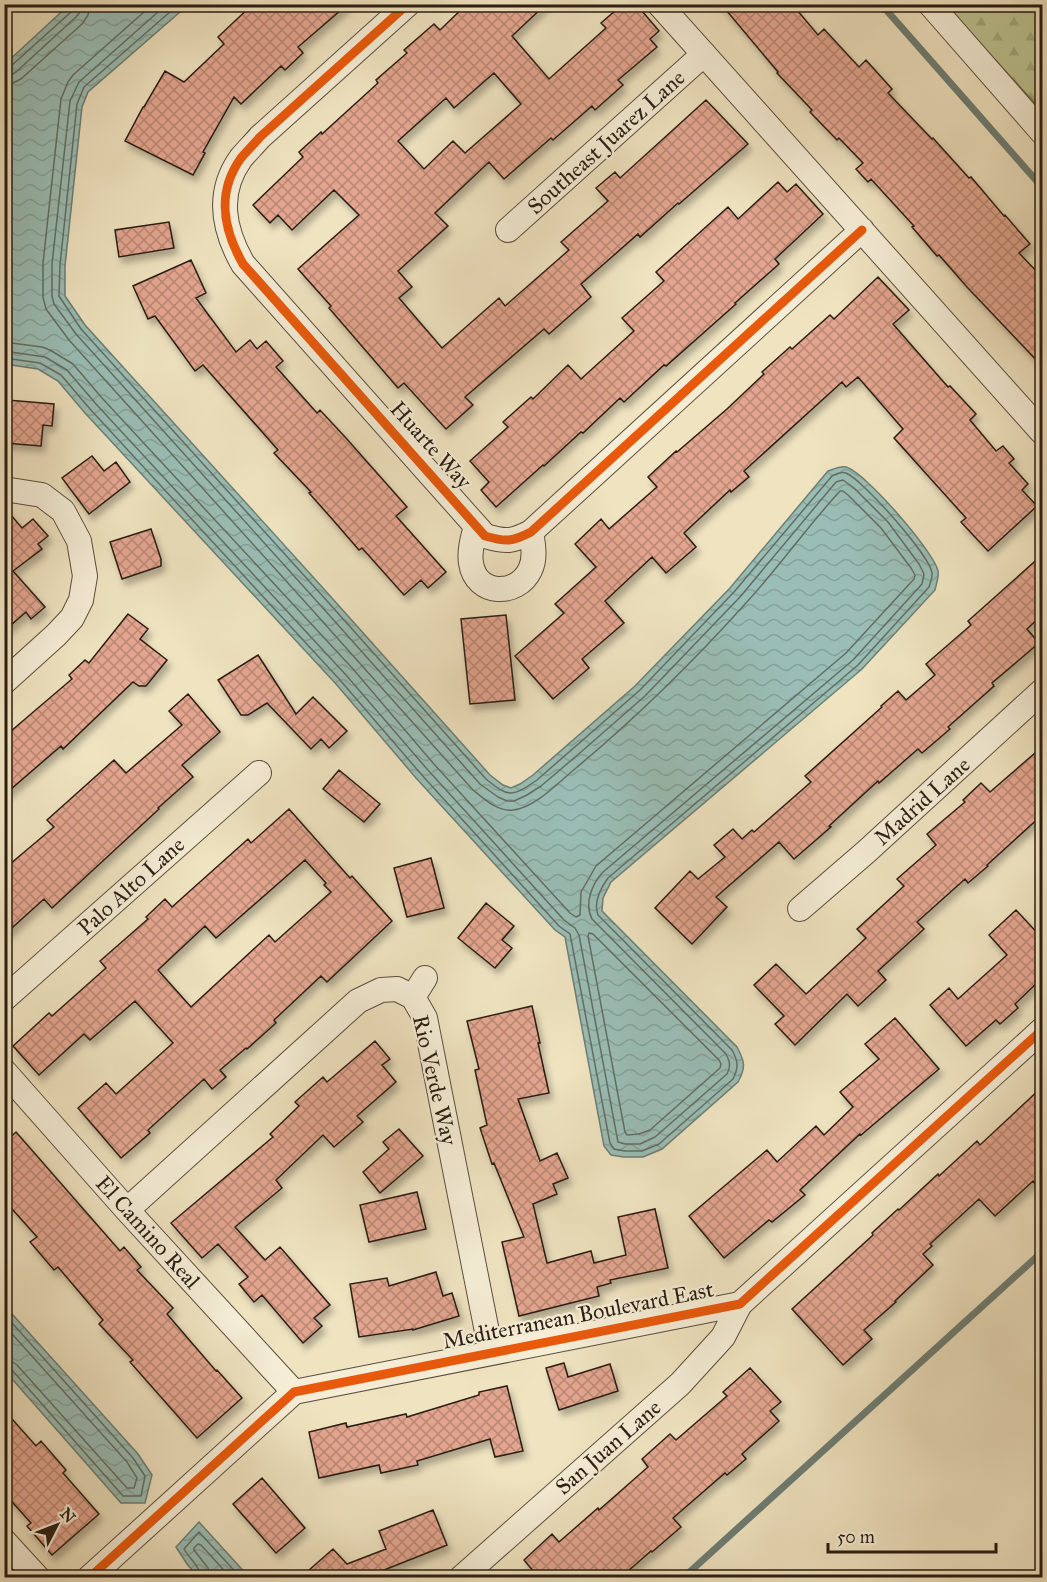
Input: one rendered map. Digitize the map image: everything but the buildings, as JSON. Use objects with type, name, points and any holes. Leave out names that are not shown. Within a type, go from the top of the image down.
[{"type":"street","name":"Huarte Way","points":[[408,4],[260,137],[240,160],[227,184],[224,208],[233,245],[243,264],[485,536],[498,540],[516,540],[531,532],[862,230]]},
{"type":"street","points":[[659,4],[1042,432]]},
{"type":"street","points":[[930,4],[1042,132]]},
{"type":"street","name":"Southeast Juarez Lane","points":[[508,230],[704,54]]},
{"type":"street","points":[[4,489],[42,495],[63,511],[79,541],[85,576],[81,600],[72,618],[4,682]]},
{"type":"street","points":[[476,526],[471,564],[476,577],[486,586],[498,590],[510,588],[520,582],[530,570],[533,559],[531,532]]},
{"type":"street","name":"Madrid Lane","points":[[800,909],[866,852],[1042,691]]},
{"type":"street","name":"Palo Alto Lane","points":[[4,999],[259,773]]},
{"type":"street","name":"Rio Verde Way","points":[[127,1210],[358,1000],[381,990],[419,988],[491,1352]]},
{"type":"street","name":"Mediterranean Boulevard East","points":[[294,1392],[740,1304],[1042,1030]]},
{"type":"street","name":"El Camino Real","points":[[4,1071],[127,1210],[294,1392]]},
{"type":"street","name":"San Juan Lane","points":[[461,1578],[680,1384],[723,1337],[740,1304]]},
{"type":"street","points":[[89,1578],[294,1392]]},
{"type":"street","points":[[4,1541],[38,1578]]},
{"type":"green space","points":[[945,5],[1042,5],[1042,111]]},
{"type":"water","points":[[70,4],[188,5],[88,92],[82,107],[65,266],[65,296],[85,325],[490,775],[503,785],[511,788],[533,775],[635,686],[730,588],[828,471],[846,467],[868,483],[898,514],[934,561],[938,571],[935,590],[862,669],[611,882],[603,898],[602,911],[737,1047],[743,1061],[738,1082],[662,1149],[643,1157],[624,1157],[611,1155],[604,1146],[565,937],[555,930],[416,778],[336,684],[58,381],[38,369],[5,364],[5,64]]},
{"type":"water","points":[[4,1305],[138,1454],[152,1475],[145,1503],[121,1503],[5,1371]]},
{"type":"water","points":[[199,1522],[249,1577],[198,1577],[176,1547]]},
{"type":"waterway","points":[[881,4],[1042,187]]},
{"type":"waterway","points":[[683,1578],[1042,1252]]},
{"type":"cycle path","points":[[408,4],[260,137],[241,158],[228,184],[225,211],[231,238],[243,264],[485,536],[509,540],[531,532],[862,230]]},
{"type":"cycle path","points":[[89,1578],[294,1392],[740,1304],[1042,1030]]}]
